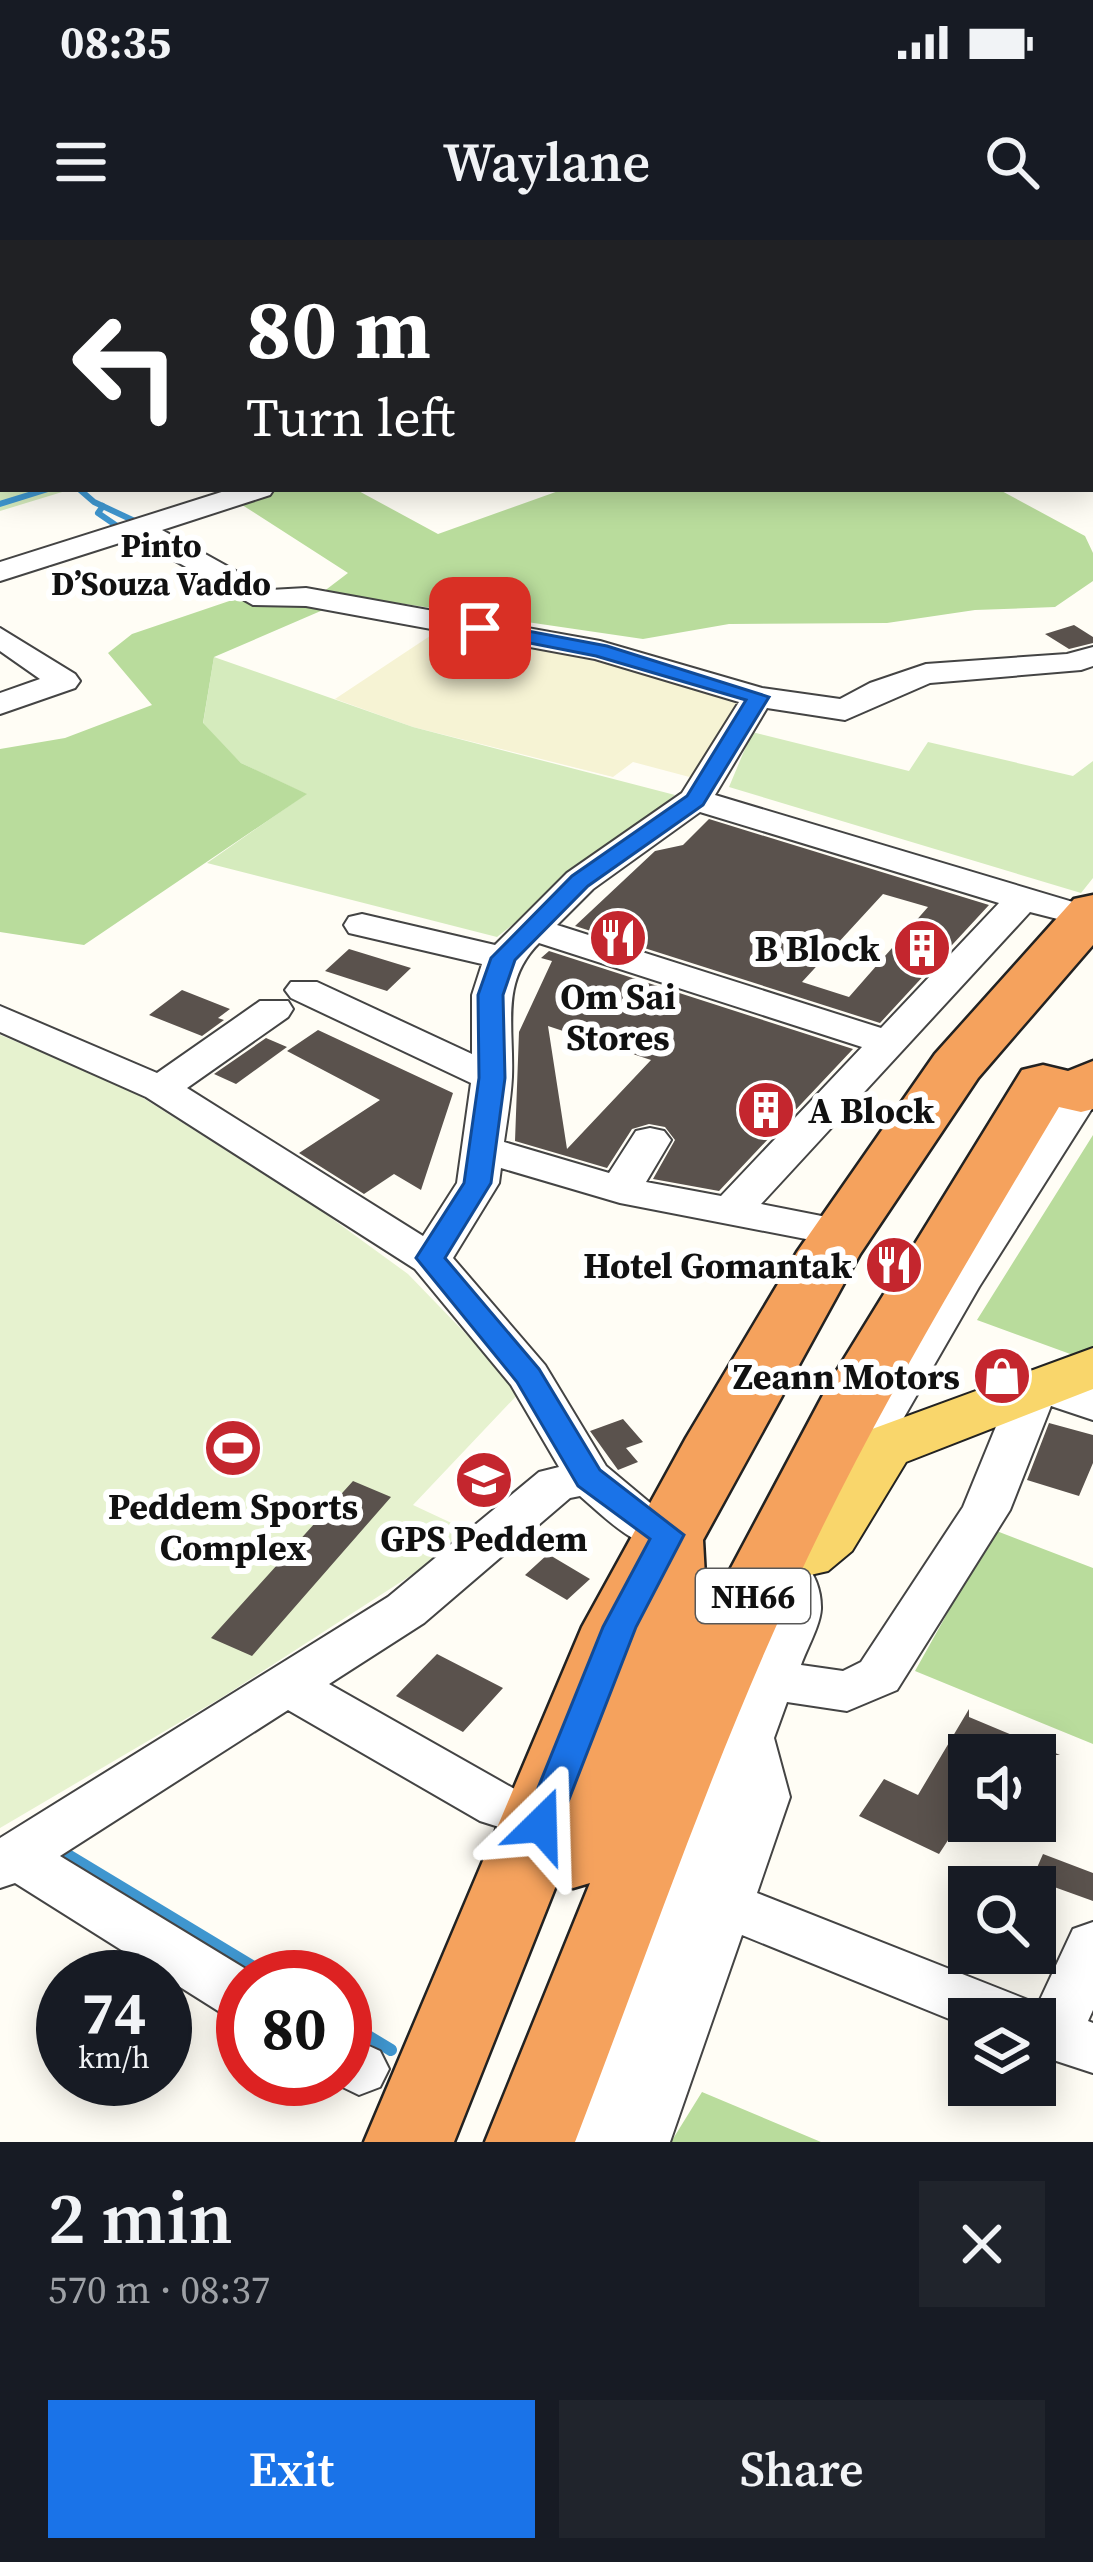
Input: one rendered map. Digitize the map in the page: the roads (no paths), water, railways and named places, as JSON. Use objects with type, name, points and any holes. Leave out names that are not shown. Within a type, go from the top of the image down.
[{"type":"highway","name":"NH66","points":[[448,2142],[670,1635],[668,1535],[842,1233],[956,1066],[1090,915]]},
{"type":"highway","name":"NH66","points":[[530,2142],[722,1665],[876,1357],[1043,1083],[1087,1087]]},
{"type":"highway","points":[[409,2142],[620,1627],[668,1535],[770,1561]]},
{"type":"main road","points":[[770,1561],[806,1555],[830,1535],[885,1447],[1036,1385],[1093,1367]]},
{"type":"street","points":[[0,572],[250,492]]},
{"type":"street","points":[[133,528],[264,599],[306,597],[600,650],[758,697],[844,710],[926,674],[1070,663],[1093,656]]},
{"type":"street","points":[[0,637],[64,681],[0,704]]},
{"type":"street","points":[[430,1258],[478,1183],[492,1078],[491,995],[503,958],[580,881],[695,800],[758,697]]},
{"type":"street","points":[[695,800],[1090,915]]},
{"type":"street","points":[[733,1210],[1024,897]]},
{"type":"street","points":[[362,925],[503,958]]},
{"type":"street","points":[[532,928],[889,1043]]},
{"type":"street","points":[[160,1089],[289,1000],[492,1078]]},
{"type":"street","points":[[0,1018],[160,1089],[430,1258],[529,1376],[589,1478],[638,1519],[668,1535]]},
{"type":"street","points":[[885,1447],[880,1419],[956,1287],[1087,1087]]},
{"type":"street","points":[[620,1190],[650,1140]]},
{"type":"street","points":[[485,1150],[620,1190],[842,1233]]},
{"type":"street","points":[[770,1680],[847,1690],[879,1676],[986,1510],[1036,1385],[1093,1404]]},
{"type":"street","points":[[216,1981],[8,1862],[406,1610],[556,1484],[589,1478]]},
{"type":"street","points":[[591,2142],[796,1612],[792,1580],[770,1561]]},
{"type":"street","points":[[288,1684],[499,1806]]},
{"type":"street","points":[[640,2142],[763,1797],[747,1736]]},
{"type":"street","points":[[724,1904],[962,1998]]},
{"type":"street","points":[[1056,2017],[1093,1946]]},
{"type":"waterway","points":[[0,504],[38,492]]},
{"type":"waterway","points":[[82,492],[103,506]]},
{"type":"waterway","points":[[103,506],[141,524]]},
{"type":"waterway","points":[[103,506],[98,513],[117,526]]},
{"type":"waterway","points":[[55,1855],[61,1851],[225,1950]]},
{"type":"waterway","points":[[372,2038],[391,2050]]},
{"type":"place","name":"Om Sai Stores","points":[[618,938]]},
{"type":"place","name":"B Block","points":[[922,948]]},
{"type":"place","name":"A Block","points":[[766,1110]]},
{"type":"place","name":"Hotel Gomantak","points":[[894,1265]]},
{"type":"place","name":"Zeann Motors","points":[[1002,1376]]},
{"type":"place","name":"Peddem Sports Complex","points":[[233,1448]]},
{"type":"place","name":"GPS Peddem","points":[[484,1480]]},
{"type":"district","name":"Pinto D’Souza Vaddo","points":[[161,564]]}]
